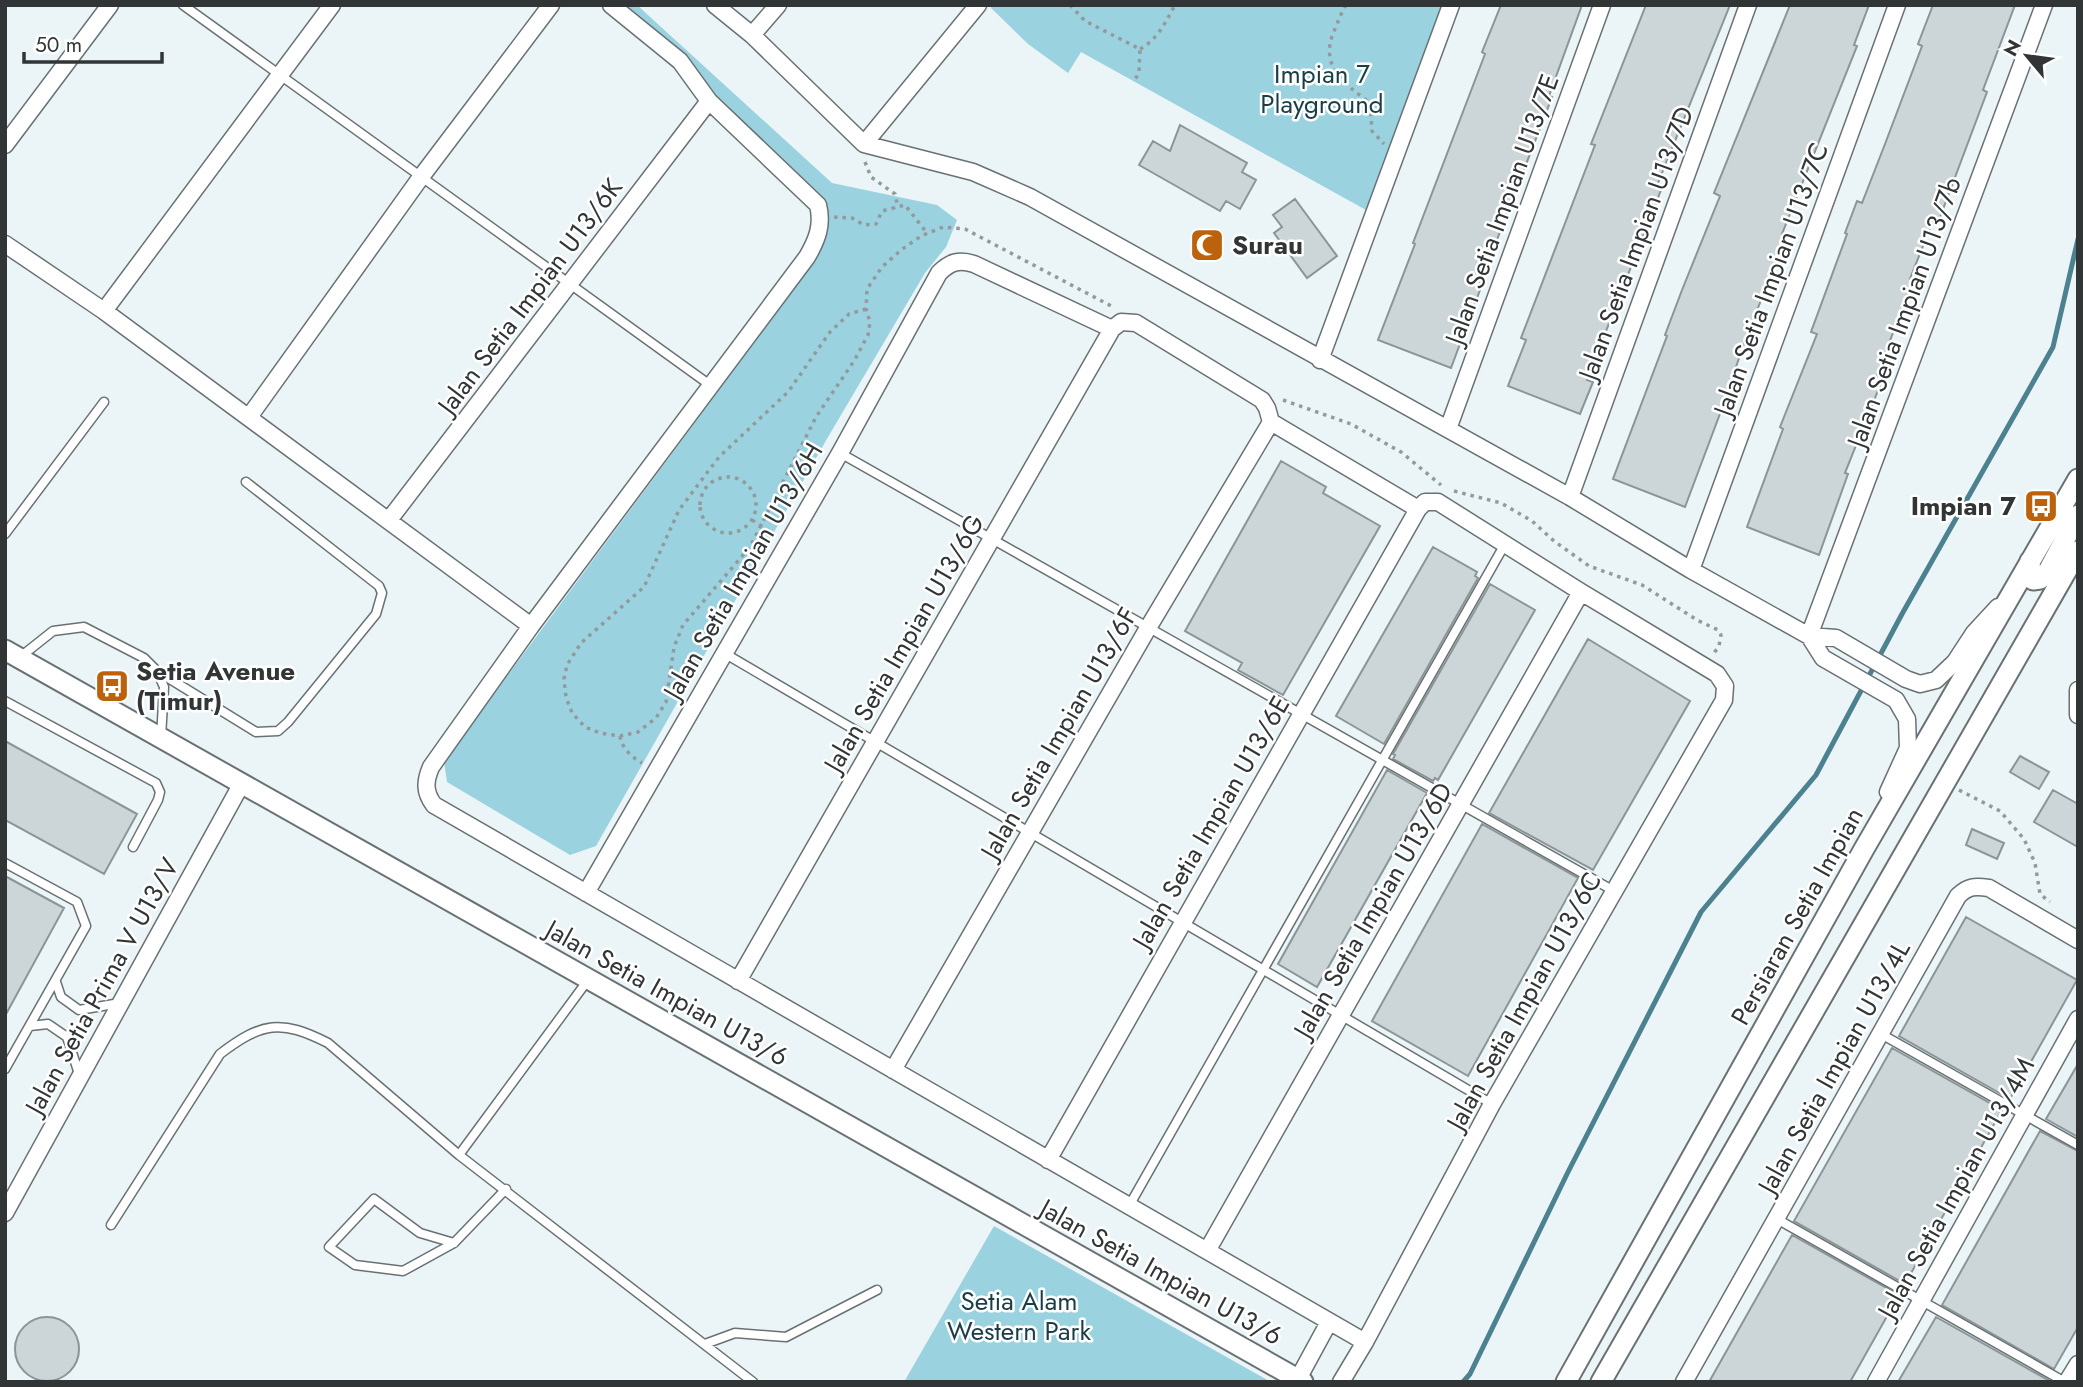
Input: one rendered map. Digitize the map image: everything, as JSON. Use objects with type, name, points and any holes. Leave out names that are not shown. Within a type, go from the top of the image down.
[{"type":"street","points":[[5,145],[110,5]]},
{"type":"street","points":[[104,311],[332,5]]},
{"type":"street","points":[[249,417],[421,177],[551,5]]},
{"type":"street","points":[[611,5],[680,61],[709,101],[818,205],[821,217],[814,244],[807,257],[531,626],[431,767],[426,787],[428,797],[434,805],[1365,1342]]},
{"type":"street","points":[[715,5],[751,35],[864,144],[973,172],[1030,197],[1448,429],[1810,636],[1836,638],[1895,673],[1920,684],[1936,680],[1955,662],[1974,633],[2016,587]]},
{"type":"street","points":[[751,35],[778,5]]},
{"type":"street","points":[[864,144],[978,5]]},
{"type":"street","points":[[1320,360],[1451,5]]},
{"type":"street","name":"Jalan Setia Impian U13/7E","points":[[1448,429],[1602,5]]},
{"type":"street","name":"Jalan Setia Impian U13/7D","points":[[1570,498],[1748,5]]},
{"type":"street","name":"Jalan Setia Impian U13/7C","points":[[1691,570],[1897,5]]},
{"type":"street","name":"Jalan Setia Impian U13/7b","points":[[1810,636],[2044,5]]},
{"type":"street","name":"Jalan Setia Impian U13/6K","points":[[389,520],[709,101]]},
{"type":"street","points":[[5,244],[104,311],[531,626]]},
{"type":"street","name":"Jalan Setia Impian U13/6H","points":[[586,893],[840,453],[939,273],[954,262],[964,261],[1112,329]]},
{"type":"street","points":[[1112,329],[1121,322],[1136,323],[1262,400],[1268,408],[1270,422],[1418,509],[1425,502],[1438,502],[1704,666]]},
{"type":"street","name":"Jalan Setia Impian U13/6G","points":[[738,981],[1112,329]]},
{"type":"street","name":"Jalan Setia Impian U13/6F","points":[[893,1070],[1270,422]]},
{"type":"street","name":"Persiaran Setia Impian","points":[[1566,1382],[1864,849],[2078,479]]},
{"type":"street","name":"Jalan Setia Impian U13/6E","points":[[1048,1160],[1418,509]]},
{"type":"street","points":[[2031,561],[2034,580],[2040,579],[2047,573],[2078,515]]},
{"type":"street","points":[[1606,1378],[2078,551]]},
{"type":"street","name":"Jalan Setia Impian U13/6D","points":[[1207,1251],[1581,592]]},
{"type":"street","points":[[1810,636],[1824,658],[1896,700],[1907,719],[1908,748],[1864,849]]},
{"type":"street","name":"Jalan Setia Impian U13/6","points":[[12,654],[1300,1380]]},
{"type":"street","name":"Jalan Setia Impian U13/6C","points":[[1341,1382],[1492,1104],[1724,700],[1724,686],[1717,674],[1704,666]]},
{"type":"street","points":[[2078,690],[2078,715]]},
{"type":"street","name":"Jalan Setia Prima V U13/V","points":[[5,1213],[242,783]]},
{"type":"street","name":"Jalan Setia Impian U13/4L","points":[[1684,1382],[1958,897],[1965,889],[1976,886],[1989,888],[2078,940]]},
{"type":"street","name":"Jalan Setia Impian U13/4M","points":[[1877,1382],[2078,1018]]},
{"type":"street","points":[[1300,1380],[1329,1322]]},
{"type":"street","points":[[2066,1382],[2078,1364]]},
{"type":"lane","points":[[183,5],[710,385]]},
{"type":"lane","points":[[5,534],[104,402]]},
{"type":"lane","points":[[840,453],[1614,891]]},
{"type":"lane","points":[[12,654],[53,631],[84,627],[144,657],[157,671],[256,732],[278,731],[376,614],[382,593],[379,586],[246,482]]},
{"type":"lane","points":[[1129,1206],[1505,544]]},
{"type":"lane","points":[[724,653],[1492,1104]]},
{"type":"lane","points":[[157,671],[164,687],[161,738]]},
{"type":"lane","points":[[5,701],[156,783],[160,792],[158,800],[133,847]]},
{"type":"lane","points":[[5,863],[77,902],[86,926],[5,1069]]},
{"type":"lane","points":[[459,1155],[589,979]]},
{"type":"lane","points":[[56,982],[61,997],[79,1010],[120,1003]]},
{"type":"lane","points":[[30,1026],[48,1024],[67,1037],[80,1076]]},
{"type":"lane","points":[[111,1226],[220,1054],[239,1039],[263,1029],[283,1026],[303,1030],[328,1043],[459,1155],[753,1382]]},
{"type":"lane","points":[[1881,1034],[2078,1145]]},
{"type":"lane","points":[[454,1243],[420,1233],[374,1199],[329,1247],[355,1265],[404,1271],[454,1243],[506,1189]]},
{"type":"lane","points":[[1777,1219],[2066,1382]]},
{"type":"lane","points":[[705,1345],[735,1333],[786,1337],[877,1290]]},
{"type":"path","points":[[1070,5],[1085,21],[1140,50]]},
{"type":"path","points":[[1140,50],[1150,44],[1159,33],[1175,5]]},
{"type":"path","points":[[1346,5],[1331,40],[1330,62],[1340,80],[1370,103],[1372,131],[1396,154]]},
{"type":"path","points":[[1134,82],[1139,72],[1140,50]]},
{"type":"path","points":[[864,144],[866,164],[871,177],[895,194],[897,203],[894,208]]},
{"type":"path","points":[[821,217],[852,218],[864,225],[876,224],[880,219],[879,213],[905,205],[927,233]]},
{"type":"path","points":[[866,309],[849,314],[830,332],[788,392],[743,433],[697,483],[678,510],[644,587],[581,643],[567,665],[564,679],[566,697],[572,713],[585,727],[620,736],[638,732],[656,718],[667,702],[674,647],[683,625],[750,547],[762,527],[816,417],[854,361],[868,335],[870,322],[866,309],[867,289],[882,267],[901,250],[927,233],[943,227],[965,229],[1111,307],[1122,310]]},
{"type":"path","points":[[1279,399],[1351,424],[1401,452],[1420,470],[1451,490],[1502,503],[1532,521],[1589,566],[1642,585],[1718,630],[1721,635],[1719,646],[1704,666]]},
{"type":"path","points":[[730,476],[744,481],[754,492],[757,506],[752,520],[741,530],[726,533],[712,528],[703,517],[700,503],[704,489],[723,477],[730,476]]},
{"type":"path","points":[[697,483],[704,489]]},
{"type":"path","points":[[752,520],[788,542]]},
{"type":"path","points":[[620,736],[622,744],[637,760],[656,770]]},
{"type":"path","points":[[1945,782],[2000,811],[2024,839],[2035,863],[2040,894],[2056,908]]},
{"type":"green space","points":[[605,5],[637,5],[832,183],[937,205],[957,220],[946,247],[925,273],[828,437],[596,846],[570,855],[447,782],[444,761],[817,258],[819,219],[687,81]]},
{"type":"green space","name":"Impian 7 Playground","points":[[992,5],[1443,5],[1366,210],[1081,52],[1068,73],[1028,44],[991,8]]},
{"type":"green space","name":"Setia Alam Western Park","points":[[994,1226],[1271,1382],[904,1382]]},
{"type":"building","points":[[1501,5],[1582,5],[1549,96],[1552,97],[1478,289],[1480,290],[1451,368],[1378,340]]},
{"type":"building","points":[[1646,5],[1730,5],[1656,188],[1661,190],[1587,380],[1593,382],[1580,414],[1508,386],[1526,340],[1521,338],[1595,145],[1591,144]]},
{"type":"building","points":[[1790,5],[1869,5],[1854,45],[1857,46],[1782,234],[1787,236],[1749,330],[1685,507],[1613,479],[1682,290],[1720,196],[1714,193]]},
{"type":"building","points":[[1933,5],[2015,5],[1983,90],[1987,92],[1939,220],[1934,218],[1910,279],[1913,280],[1877,375],[1883,378],[1845,473],[1848,474],[1819,555],[1747,527],[1783,429],[1780,427],[1817,334],[1811,332],[1847,234],[1845,233],[1857,201],[1862,203],[1885,144],[1922,46],[1918,44]]},
{"type":"building","points":[[1180,125],[1247,163],[1242,172],[1256,180],[1240,209],[1226,201],[1220,211],[1139,165],[1153,141],[1170,151]]},
{"type":"building","points":[[1295,199],[1337,256],[1307,278],[1274,233],[1282,227],[1273,215]]},
{"type":"building","points":[[1281,461],[1326,487],[1323,493],[1380,526],[1283,695],[1238,670],[1242,663],[1185,631]]},
{"type":"building","points":[[1433,547],[1477,572],[1475,576],[1478,578],[1384,744],[1336,716]]},
{"type":"building","points":[[1490,584],[1535,610],[1438,780],[1435,778],[1433,781],[1393,759],[1393,754]]},
{"type":"building","points":[[1588,639],[1690,701],[1593,870],[1489,813]]},
{"type":"building","points":[[5,741],[137,814],[104,874],[5,820]]},
{"type":"building","points":[[2020,756],[2049,772],[2039,789],[2010,772]]},
{"type":"building","points":[[1387,770],[1427,793],[1317,987],[1278,964]]},
{"type":"building","points":[[2053,790],[2078,804],[2078,847],[2034,822]]},
{"type":"building","points":[[1482,824],[1578,878],[1468,1076],[1372,1021]]},
{"type":"building","points":[[1972,829],[2004,843],[1997,859],[1966,845]]},
{"type":"building","points":[[5,876],[64,908],[5,1016]]},
{"type":"building","points":[[1966,917],[2077,980],[2010,1099],[1899,1036]]},
{"type":"building","points":[[1892,1048],[2002,1110],[1905,1284],[1794,1221]]},
{"type":"building","points":[[2078,1064],[2078,1137],[2046,1119]]},
{"type":"building","points":[[2040,1131],[2078,1151],[2078,1327],[2054,1369],[1942,1305]]},
{"type":"building","points":[[1792,1235],[1899,1295],[1850,1382],[1709,1382]]},
{"type":"building","points":[[47,1317],[65,1323],[73,1331],[79,1349],[73,1367],[65,1375],[47,1381],[29,1375],[21,1367],[15,1349],[21,1331],[29,1323]]},
{"type":"building","points":[[1936,1317],[2048,1380],[2047,1382],[1898,1382]]},
{"type":"waterway","points":[[1463,1382],[1470,1374],[1568,1172],[1701,912],[1816,775],[1902,614],[2053,347],[2078,239]]},
{"type":"place","name":"Surau","points":[[1207,245]]},
{"type":"place","name":"Impian 7","points":[[2041,506]]},
{"type":"place","name":"Setia Avenue (Timur)","points":[[112,686]]}]
